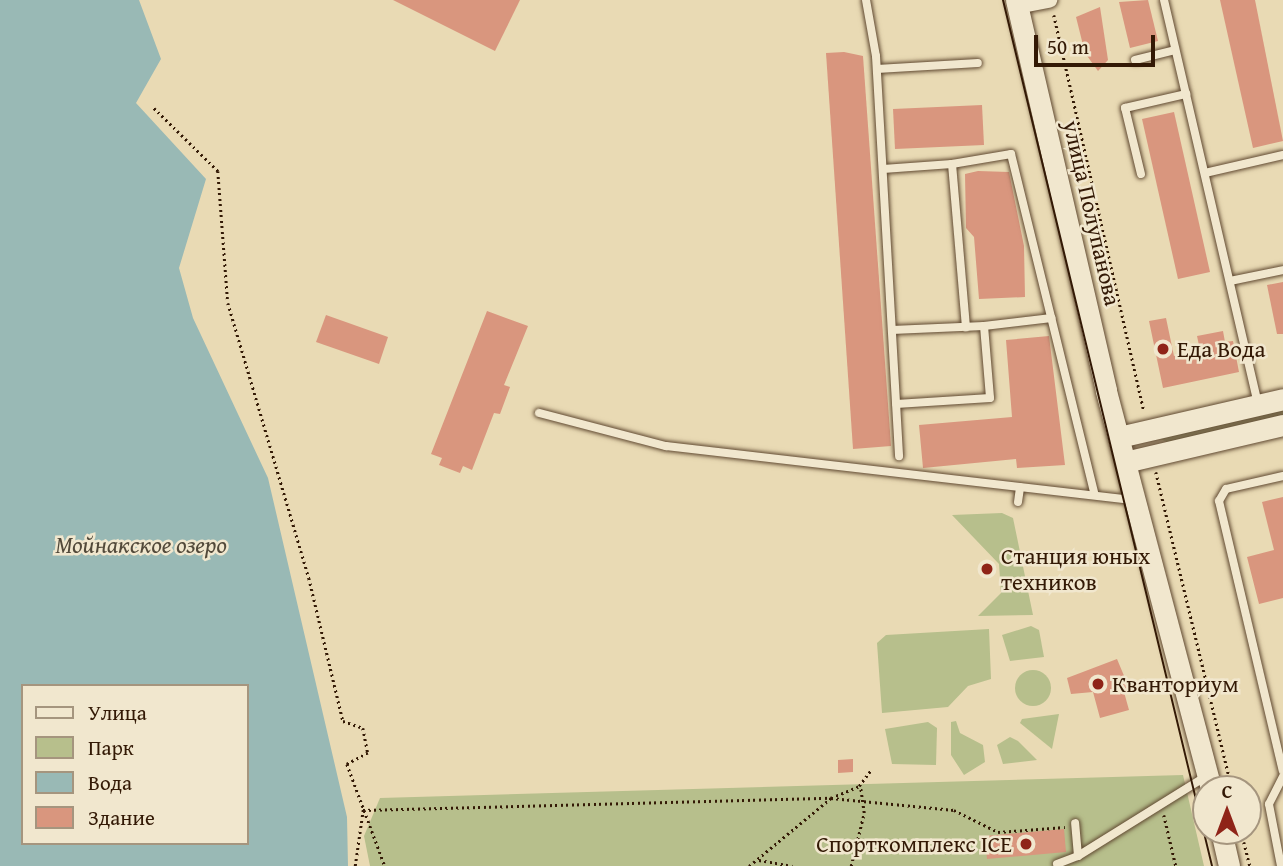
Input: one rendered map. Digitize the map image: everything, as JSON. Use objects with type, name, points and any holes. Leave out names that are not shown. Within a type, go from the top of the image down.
[{"type":"street","points":[[1017,3],[1051,4]]},
{"type":"street","name":"улица Полупанова","points":[[1017,3],[1125,463]]},
{"type":"street","points":[[1119,437],[1283,399]]},
{"type":"street","points":[[1208,775],[1125,463],[1152,454],[1283,425]]},
{"type":"street","points":[[1224,845],[1229,866]]},
{"type":"lane","points":[[866,0],[877,69],[899,456]]},
{"type":"lane","points":[[1164,0],[1259,405]]},
{"type":"lane","points":[[1135,60],[1175,50]]},
{"type":"lane","points":[[877,69],[978,63]]},
{"type":"lane","points":[[1141,174],[1125,108],[1186,94]]},
{"type":"lane","points":[[883,169],[952,164],[1011,154],[1095,495]]},
{"type":"lane","points":[[1205,173],[1283,155]]},
{"type":"lane","points":[[952,164],[966,327]]},
{"type":"lane","points":[[1230,281],[1283,270]]},
{"type":"lane","points":[[892,330],[984,327],[1052,318]]},
{"type":"lane","points":[[896,404],[990,398],[984,327]]},
{"type":"lane","points":[[539,413],[666,446],[1135,501]]},
{"type":"lane","points":[[1281,866],[1269,804],[1283,774],[1219,500],[1226,489],[1283,476]]},
{"type":"lane","points":[[1018,502],[1020,487]]},
{"type":"lane","points":[[1057,864],[1078,856],[1192,792]]},
{"type":"lane","points":[[1075,825],[1078,856]]},
{"type":"path","points":[[1051,4],[1146,429]]},
{"type":"path","points":[[153,108],[218,171],[222,276],[343,721],[363,728],[368,753],[347,765],[385,866]]},
{"type":"path","points":[[1152,454],[1228,775]]},
{"type":"path","points":[[749,866],[831,798],[860,785],[871,770]]},
{"type":"path","points":[[851,866],[862,804],[860,785]]},
{"type":"path","points":[[363,810],[831,798],[862,804],[954,810],[998,832],[1075,825]]},
{"type":"path","points":[[355,866],[363,810]]},
{"type":"path","points":[[1163,814],[1176,866]]},
{"type":"path","points":[[1245,845],[1250,866]]},
{"type":"path","points":[[759,860],[792,866]]},
{"type":"green space","points":[[1283,406],[1283,416],[1167,442],[1158,438]]},
{"type":"green space","points":[[1002,513],[1013,518],[1033,615],[978,616],[1001,593],[999,564],[952,515]]},
{"type":"green space","points":[[1031,626],[1039,630],[1044,657],[1010,661],[1002,635]]},
{"type":"green space","points":[[989,629],[991,679],[968,686],[948,707],[882,713],[877,643],[886,635]]},
{"type":"green space","points":[[1033,670],[1045,676],[1051,688],[1045,700],[1033,706],[1021,700],[1015,688],[1021,676]]},
{"type":"green space","points":[[1059,714],[1052,749],[1020,723],[1022,719]]},
{"type":"green space","points":[[956,721],[960,733],[983,745],[985,762],[964,775],[951,755],[951,722]]},
{"type":"green space","points":[[928,722],[937,728],[936,765],[892,764],[885,729]]},
{"type":"green space","points":[[1010,737],[1018,741],[1037,760],[1003,764],[997,745]]},
{"type":"green space","points":[[1183,775],[1192,814],[1192,845],[1199,845],[1204,866],[370,866],[364,836],[380,798]]},
{"type":"water","name":"Мойнакское озеро","points":[[0,0],[139,0],[161,59],[136,103],[206,179],[179,268],[193,318],[268,478],[347,817],[348,866],[0,866]]},
{"type":"building","points":[[393,0],[520,0],[495,51]]},
{"type":"building","points":[[1148,0],[1158,41],[1130,48],[1119,2]]},
{"type":"building","points":[[1220,0],[1255,0],[1283,141],[1253,148]]},
{"type":"building","points":[[1100,7],[1108,60],[1098,71],[1085,53],[1076,17]]},
{"type":"building","points":[[844,52],[863,56],[891,446],[853,449],[826,53]]},
{"type":"building","points":[[982,105],[984,145],[895,149],[893,109]]},
{"type":"building","points":[[1174,112],[1210,272],[1178,279],[1142,119]]},
{"type":"building","points":[[978,171],[1009,172],[1024,246],[1025,297],[979,299],[974,237],[966,228],[965,174]]},
{"type":"building","points":[[1283,282],[1283,334],[1277,334],[1267,285]]},
{"type":"building","points":[[487,311],[528,326],[504,385],[510,387],[500,414],[494,413],[472,470],[463,466],[460,473],[439,465],[442,458],[431,454]]},
{"type":"building","points":[[326,315],[388,337],[379,364],[316,342]]},
{"type":"building","points":[[1166,318],[1174,356],[1200,350],[1197,336],[1223,331],[1225,342],[1233,341],[1239,372],[1163,388],[1149,321]]},
{"type":"building","points":[[1049,336],[1065,465],[1017,468],[1016,459],[923,468],[919,425],[1012,417],[1006,340]]},
{"type":"building","points":[[1283,497],[1283,598],[1259,604],[1247,557],[1274,550],[1262,502]]},
{"type":"building","name":"Кванториум","points":[[1117,659],[1130,690],[1124,692],[1129,710],[1100,718],[1093,692],[1071,694],[1067,678]]},
{"type":"building","points":[[853,759],[853,772],[838,773],[838,760]]},
{"type":"building","name":"Спорткомплекс ICE","points":[[1064,829],[1066,852],[987,859],[985,836]]},
{"type":"tram line","points":[[1003,0],[1212,866]]},
{"type":"place","name":"Еда Вода","points":[[1163,349]]},
{"type":"place","name":"Станция юных техников","points":[[987,569]]},
{"type":"place","name":"Кванториум","points":[[1098,684]]},
{"type":"place","name":"Спорткомплекс ICE","points":[[1026,844]]}]
